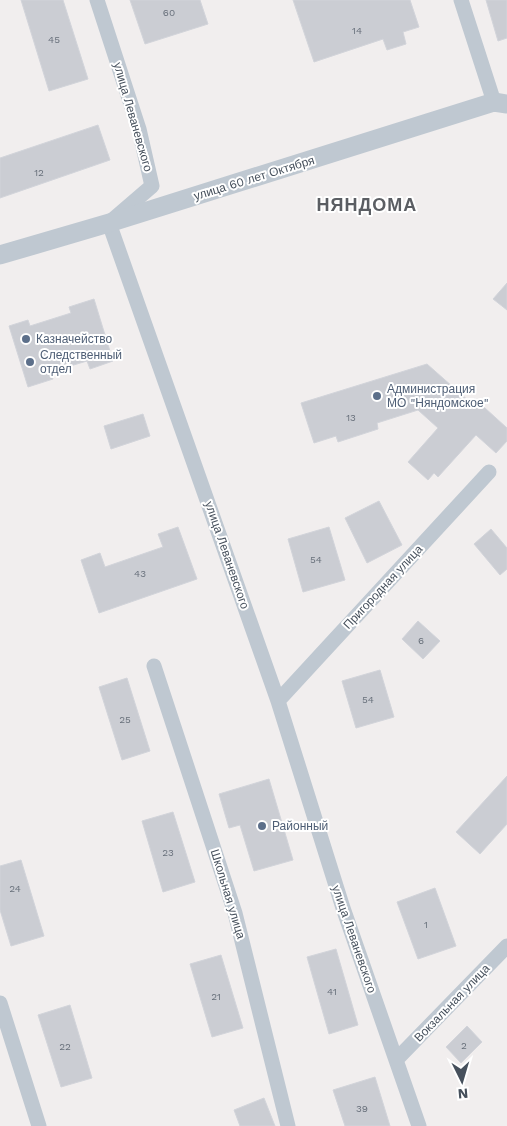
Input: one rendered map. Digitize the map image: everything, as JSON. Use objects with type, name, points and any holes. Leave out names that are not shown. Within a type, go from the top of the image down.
[{"type":"street","name":"улица Леваневского","points":[[97,0],[138,130],[152,186],[109,223],[278,701],[343,908],[419,1126]]},
{"type":"street","points":[[461,0],[500,104]]},
{"type":"street","name":"улица 60 лет Октября","points":[[0,255],[500,104]]},
{"type":"street","name":"Пригородная улица","points":[[278,701],[489,472]]},
{"type":"street","name":"Школьная улица","points":[[154,666],[235,913],[288,1126]]},
{"type":"street","name":"Вокзальная улица","points":[[396,1060],[507,946]]},
{"type":"street","points":[[0,1003],[39,1126]]},
{"type":"building","points":[[21,0],[63,0],[88,79],[49,91]]},
{"type":"building","points":[[130,0],[200,0],[208,24],[145,44]]},
{"type":"building","points":[[293,0],[410,0],[419,27],[403,32],[406,44],[387,50],[383,39],[314,62]]},
{"type":"building","points":[[486,0],[507,0],[507,38],[498,41]]},
{"type":"building","points":[[98,125],[110,160],[0,198],[0,158]]},
{"type":"building","points":[[507,283],[507,310],[493,299]]},
{"type":"building","points":[[94,299],[113,361],[90,369],[87,361],[50,372],[53,379],[28,387],[9,326],[28,320],[30,326],[71,313],[69,307]]},
{"type":"building","points":[[427,364],[470,402],[474,398],[507,428],[507,441],[496,453],[476,435],[438,477],[434,473],[428,480],[408,462],[438,428],[418,410],[377,423],[378,429],[338,442],[336,436],[314,443],[301,403]]},
{"type":"building","points":[[143,414],[150,436],[111,449],[104,426]]},
{"type":"building","points":[[379,501],[402,545],[367,563],[345,518]]},
{"type":"building","points":[[178,527],[197,579],[99,613],[81,560],[100,553],[105,567],[163,547],[158,534]]},
{"type":"building","points":[[329,527],[345,580],[303,592],[288,539]]},
{"type":"building","points":[[491,529],[507,548],[507,569],[500,575],[474,544]]},
{"type":"building","points":[[418,621],[440,641],[423,659],[402,639]]},
{"type":"building","points":[[380,670],[394,717],[356,728],[342,681]]},
{"type":"building","points":[[127,678],[150,751],[122,760],[99,687]]},
{"type":"building","points":[[507,776],[507,824],[480,854],[456,832]]},
{"type":"building","name":"Районный","points":[[269,779],[293,860],[254,871],[240,825],[229,828],[219,794]]},
{"type":"building","points":[[173,812],[195,882],[163,892],[142,821]]},
{"type":"building","points":[[21,860],[44,936],[11,946],[0,910],[0,866]]},
{"type":"building","points":[[435,888],[456,946],[418,959],[397,902]]},
{"type":"building","points":[[336,949],[358,1025],[329,1034],[307,957]]},
{"type":"building","points":[[221,955],[243,1028],[212,1037],[190,964]]},
{"type":"building","points":[[70,1005],[92,1078],[61,1087],[38,1015]]},
{"type":"building","points":[[467,1026],[482,1042],[461,1063],[446,1047]]},
{"type":"building","points":[[375,1077],[390,1126],[345,1126],[333,1090]]},
{"type":"building","points":[[264,1098],[275,1126],[240,1126],[234,1110]]},
{"type":"place","name":"Казначейство","points":[[26,339]]},
{"type":"place","name":"Следственный отдел","points":[[30,362]]},
{"type":"place","name":"Администрация МО \"Няндомское\"","points":[[377,396]]},
{"type":"place","name":"Районный","points":[[262,826]]},
{"type":"district","name":"НЯНДОМА","points":[[367,205]]}]
